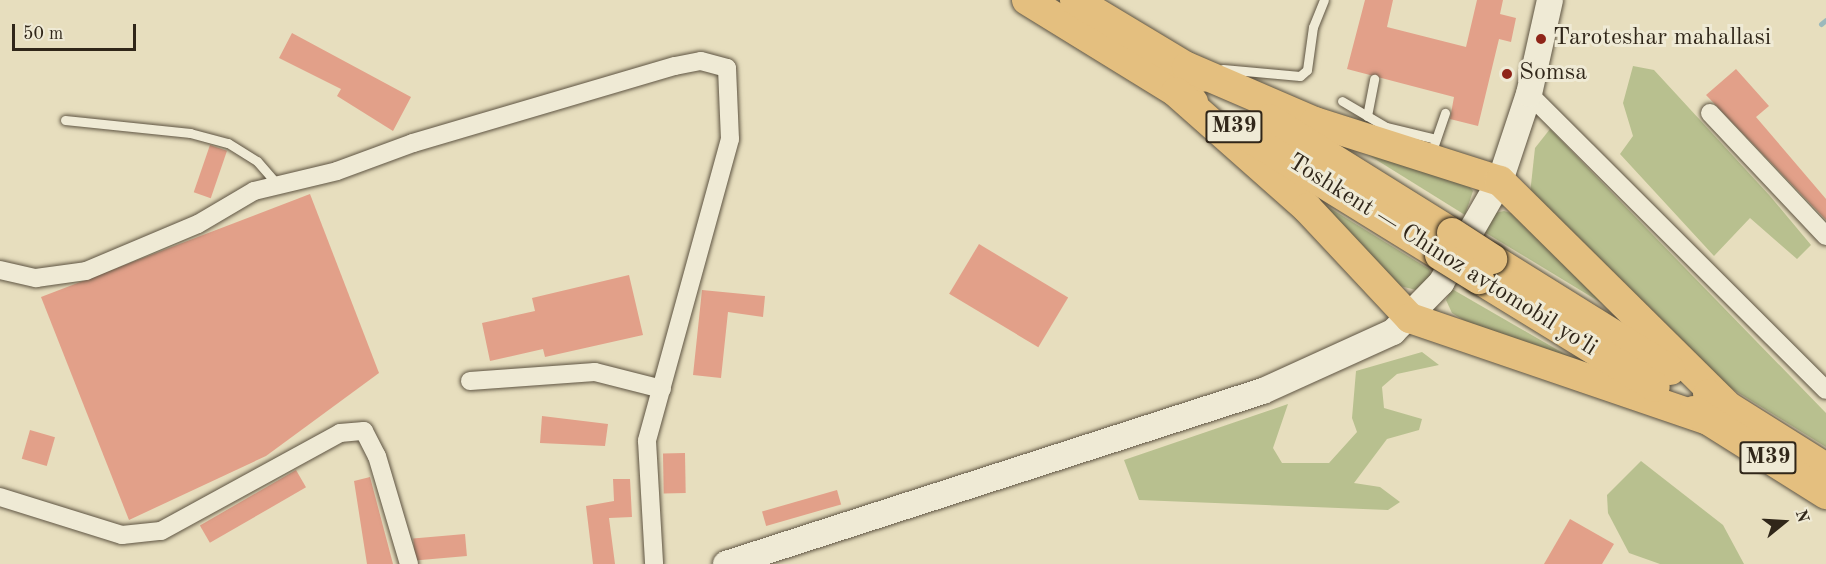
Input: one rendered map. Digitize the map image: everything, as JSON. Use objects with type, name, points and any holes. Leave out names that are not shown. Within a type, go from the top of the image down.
[{"type":"highway","name":"Toshkent — Chinoz avtomobil yoʻli","points":[[1027,0],[1182,80],[1718,413],[1826,468]]},
{"type":"highway","name":"Toshkent — Chinoz avtomobil yoʻli","points":[[1076,0],[1182,80]]},
{"type":"highway","points":[[1182,80],[1432,149],[1500,181],[1718,413]]},
{"type":"highway","points":[[1182,80],[1420,322],[1718,413]]},
{"type":"highway","name":"Toshkent — Chinoz avtomobil yoʻli","points":[[1718,413],[1826,494]]},
{"type":"main road","points":[[734,563],[1263,391],[1420,322],[1500,181],[1529,94],[1550,0]]},
{"type":"street","points":[[0,270],[36,278],[86,271],[198,224],[254,191],[675,66],[701,61],[727,68],[730,139],[647,441],[654,564]]},
{"type":"street","points":[[1529,94],[1826,390]]},
{"type":"street","points":[[1710,113],[1826,236]]},
{"type":"street","points":[[470,381],[595,372],[662,389]]},
{"type":"street","points":[[0,497],[122,535],[160,531],[340,433],[364,431],[377,456],[409,564]]},
{"type":"lane","points":[[1182,80],[1300,76],[1307,70],[1313,27],[1324,0]]},
{"type":"lane","points":[[1367,116],[1374,80]]},
{"type":"lane","points":[[1342,101],[1367,116],[1383,135]]},
{"type":"lane","points":[[1432,149],[1445,113]]},
{"type":"lane","points":[[65,120],[190,133],[228,143],[257,161],[278,185]]},
{"type":"green space","points":[[1633,66],[1654,70],[1770,196],[1811,245],[1797,259],[1750,218],[1714,256],[1620,154],[1633,136],[1623,103]]},
{"type":"green space","points":[[1550,129],[1826,413],[1826,447],[1703,371],[1530,194],[1535,148]]},
{"type":"green space","points":[[1330,131],[1465,181],[1473,191],[1465,215]]},
{"type":"green space","points":[[1315,199],[1429,269],[1432,276],[1416,290],[1396,285]]},
{"type":"green space","points":[[1504,211],[1518,215],[1641,327],[1481,230],[1495,213]]},
{"type":"green space","points":[[1452,289],[1594,371],[1473,326],[1452,313],[1446,300]]},
{"type":"green space","points":[[1422,352],[1439,365],[1397,374],[1382,387],[1384,408],[1422,419],[1419,430],[1387,439],[1354,483],[1380,487],[1400,502],[1388,510],[1139,500],[1124,460],[1288,404],[1273,448],[1282,463],[1329,463],[1357,432],[1352,418],[1356,371]]},
{"type":"green space","points":[[1641,461],[1723,525],[1744,564],[1660,564],[1629,553],[1608,513],[1607,495]]},
{"type":"building","points":[[1365,0],[1393,0],[1387,27],[1466,47],[1477,0],[1503,0],[1500,14],[1516,18],[1511,42],[1499,39],[1478,126],[1450,119],[1454,97],[1347,69]]},
{"type":"building","points":[[292,33],[411,97],[393,131],[337,96],[341,89],[279,58]]},
{"type":"building","points":[[1736,69],[1769,106],[1756,117],[1826,199],[1826,220],[1706,95]]},
{"type":"building","points":[[210,145],[227,151],[211,198],[194,192]]},
{"type":"building","points":[[310,194],[379,373],[266,456],[129,520],[41,297]]},
{"type":"building","points":[[979,244],[1068,298],[1038,347],[949,294]]},
{"type":"building","points":[[629,275],[643,335],[545,357],[543,349],[490,361],[482,323],[535,311],[532,298]]},
{"type":"building","points":[[702,290],[765,296],[763,317],[728,312],[721,378],[693,375]]},
{"type":"building","points":[[542,416],[608,424],[605,446],[540,443]]},
{"type":"building","points":[[30,430],[55,437],[47,466],[22,459]]},
{"type":"building","points":[[663,453],[685,453],[686,493],[664,493]]},
{"type":"building","points":[[296,470],[306,487],[210,543],[200,526]]},
{"type":"building","points":[[370,477],[393,564],[367,564],[354,481]]},
{"type":"building","points":[[613,479],[630,479],[632,517],[609,518],[615,564],[593,564],[586,506],[614,501]]},
{"type":"building","points":[[837,490],[841,504],[766,526],[762,511]]},
{"type":"building","points":[[1570,519],[1614,544],[1602,564],[1544,564]]},
{"type":"building","points":[[465,534],[467,556],[415,560],[413,539]]},
{"type":"waterway","points":[[1821,24],[1826,20]]},
{"type":"place","name":"Taroteshar mahallasi","points":[[1541,39]]},
{"type":"place","name":"Somsa","points":[[1507,74]]}]
